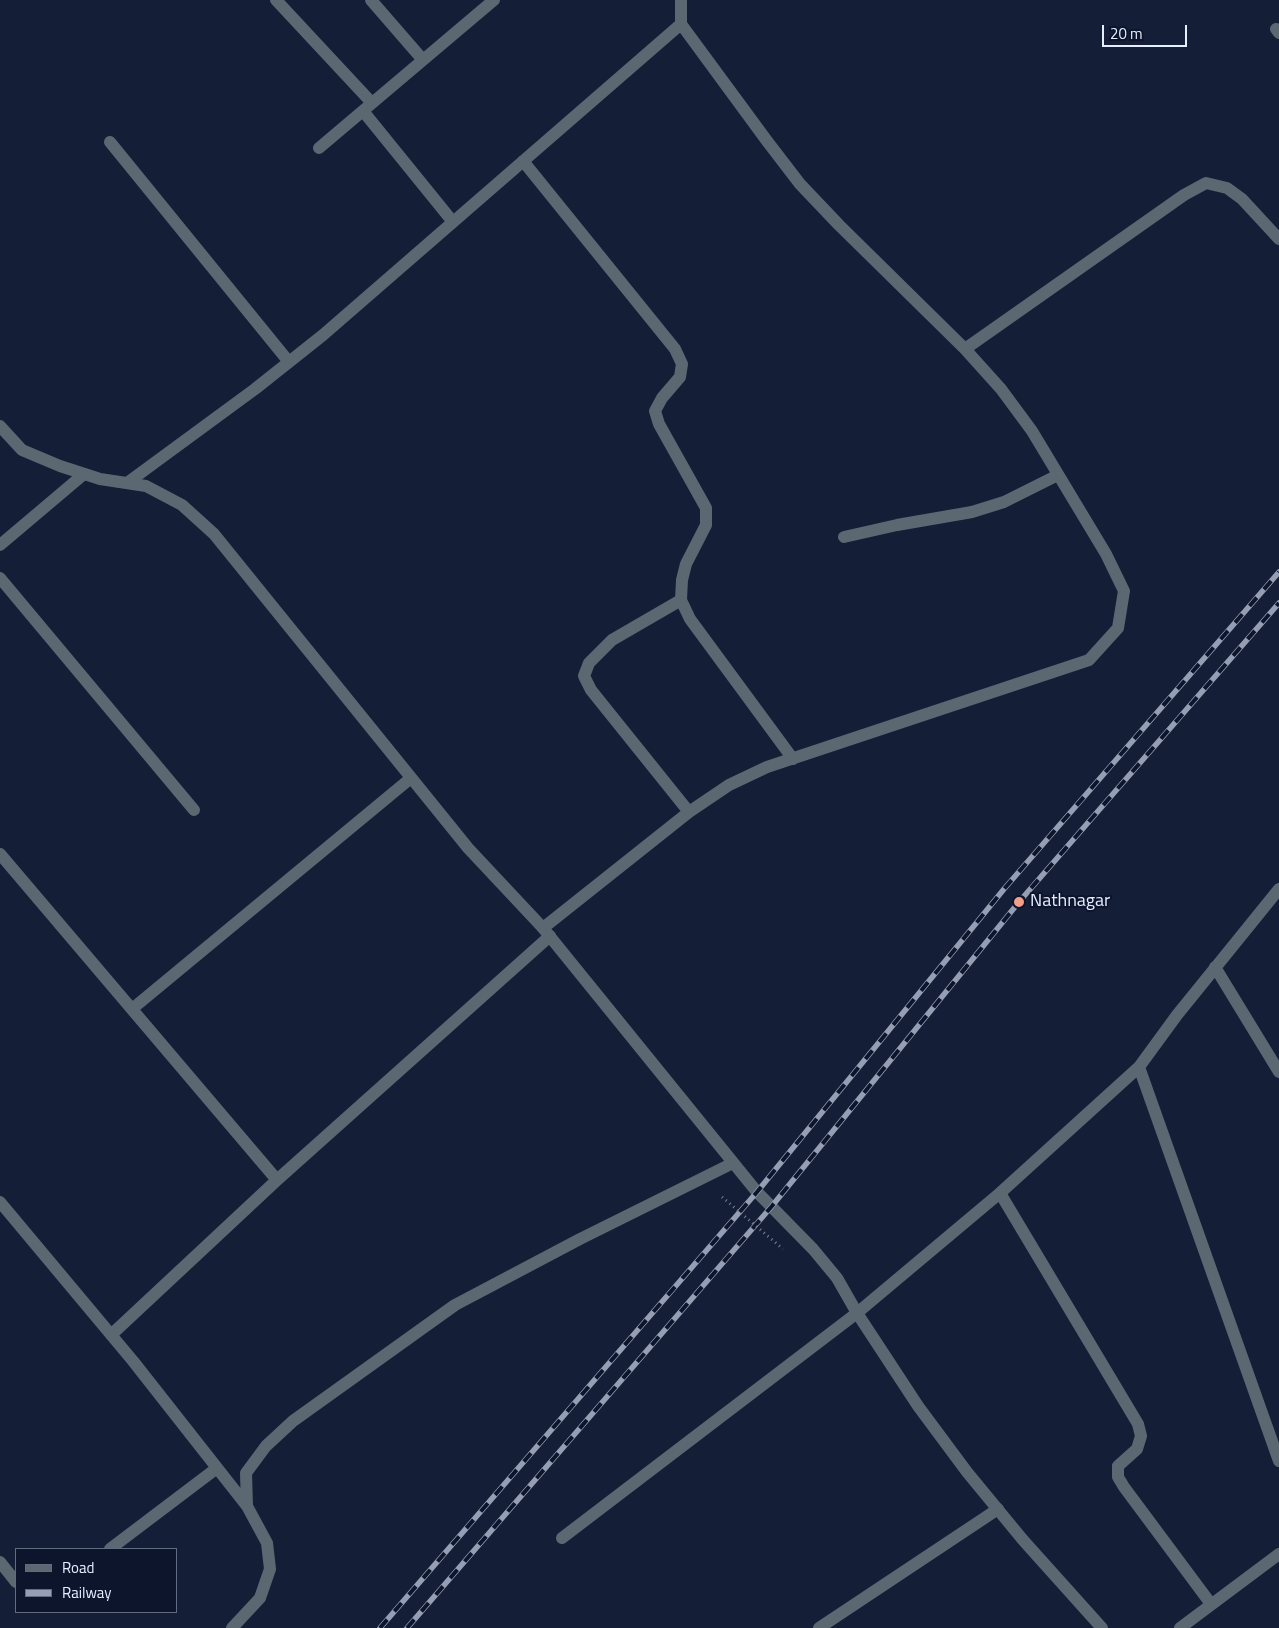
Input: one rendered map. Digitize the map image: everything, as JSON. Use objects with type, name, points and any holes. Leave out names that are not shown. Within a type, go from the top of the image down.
[{"type":"street","points":[[276,0],[368,107],[453,222]]},
{"type":"street","points":[[371,0],[423,60]]},
{"type":"street","points":[[110,1335],[546,932],[689,812],[729,785],[767,767],[1089,660],[1118,628],[1124,591],[1106,554],[1032,431],[1001,389],[965,349],[800,184],[681,24],[681,0]]},
{"type":"street","points":[[319,148],[492,1]]},
{"type":"street","points":[[127,483],[255,389],[323,335],[681,24]]},
{"type":"street","points":[[110,142],[289,362]]},
{"type":"street","points":[[523,161],[675,349],[682,364],[680,377],[662,398],[655,411],[659,424],[706,508],[706,525],[686,564],[682,580],[681,600],[690,619],[793,758]]},
{"type":"street","points":[[965,349],[1184,196],[1206,183],[1228,188],[1242,199],[1279,239]]},
{"type":"street","points":[[0,426],[22,450],[60,466],[100,479],[146,486],[182,505],[214,534],[468,848],[546,932],[757,1192],[831,1270],[918,1406],[967,1472],[1102,1628]]},
{"type":"street","points":[[0,545],[84,474]]},
{"type":"street","points":[[844,537],[897,525],[972,512],[1004,502],[1058,475]]},
{"type":"street","points":[[0,578],[194,810]]},
{"type":"street","points":[[681,600],[612,640],[589,663],[584,676],[591,690],[689,812]]},
{"type":"street","points":[[132,1008],[411,778]]},
{"type":"street","points":[[0,854],[277,1180]]},
{"type":"street","points":[[562,1538],[857,1313],[1000,1193],[1139,1066],[1177,1015],[1279,889]]},
{"type":"street","points":[[1215,968],[1279,1072]]},
{"type":"street","points":[[1139,1066],[1279,1461]]},
{"type":"street","points":[[247,1506],[246,1473],[266,1446],[293,1421],[455,1305],[580,1239],[734,1163]]},
{"type":"street","points":[[1000,1193],[1138,1424],[1141,1436],[1136,1449],[1118,1466],[1118,1477],[1212,1604]]},
{"type":"street","points":[[0,1202],[110,1335],[247,1506],[267,1543],[270,1570],[260,1598],[232,1628]]},
{"type":"street","points":[[111,1548],[217,1468]]},
{"type":"street","points":[[819,1628],[998,1509]]},
{"type":"street","points":[[1180,1628],[1279,1554]]},
{"type":"street","points":[[0,1562],[15,1581]]},
{"type":"path","points":[[722,1198],[783,1249]]},
{"type":"railway","points":[[380,1628],[757,1192],[1004,889],[1279,572]]},
{"type":"railway","points":[[407,1628],[772,1206],[1019,902],[1279,603]]},
{"type":"place","name":"Nathnagar","points":[[1019,902]]}]
